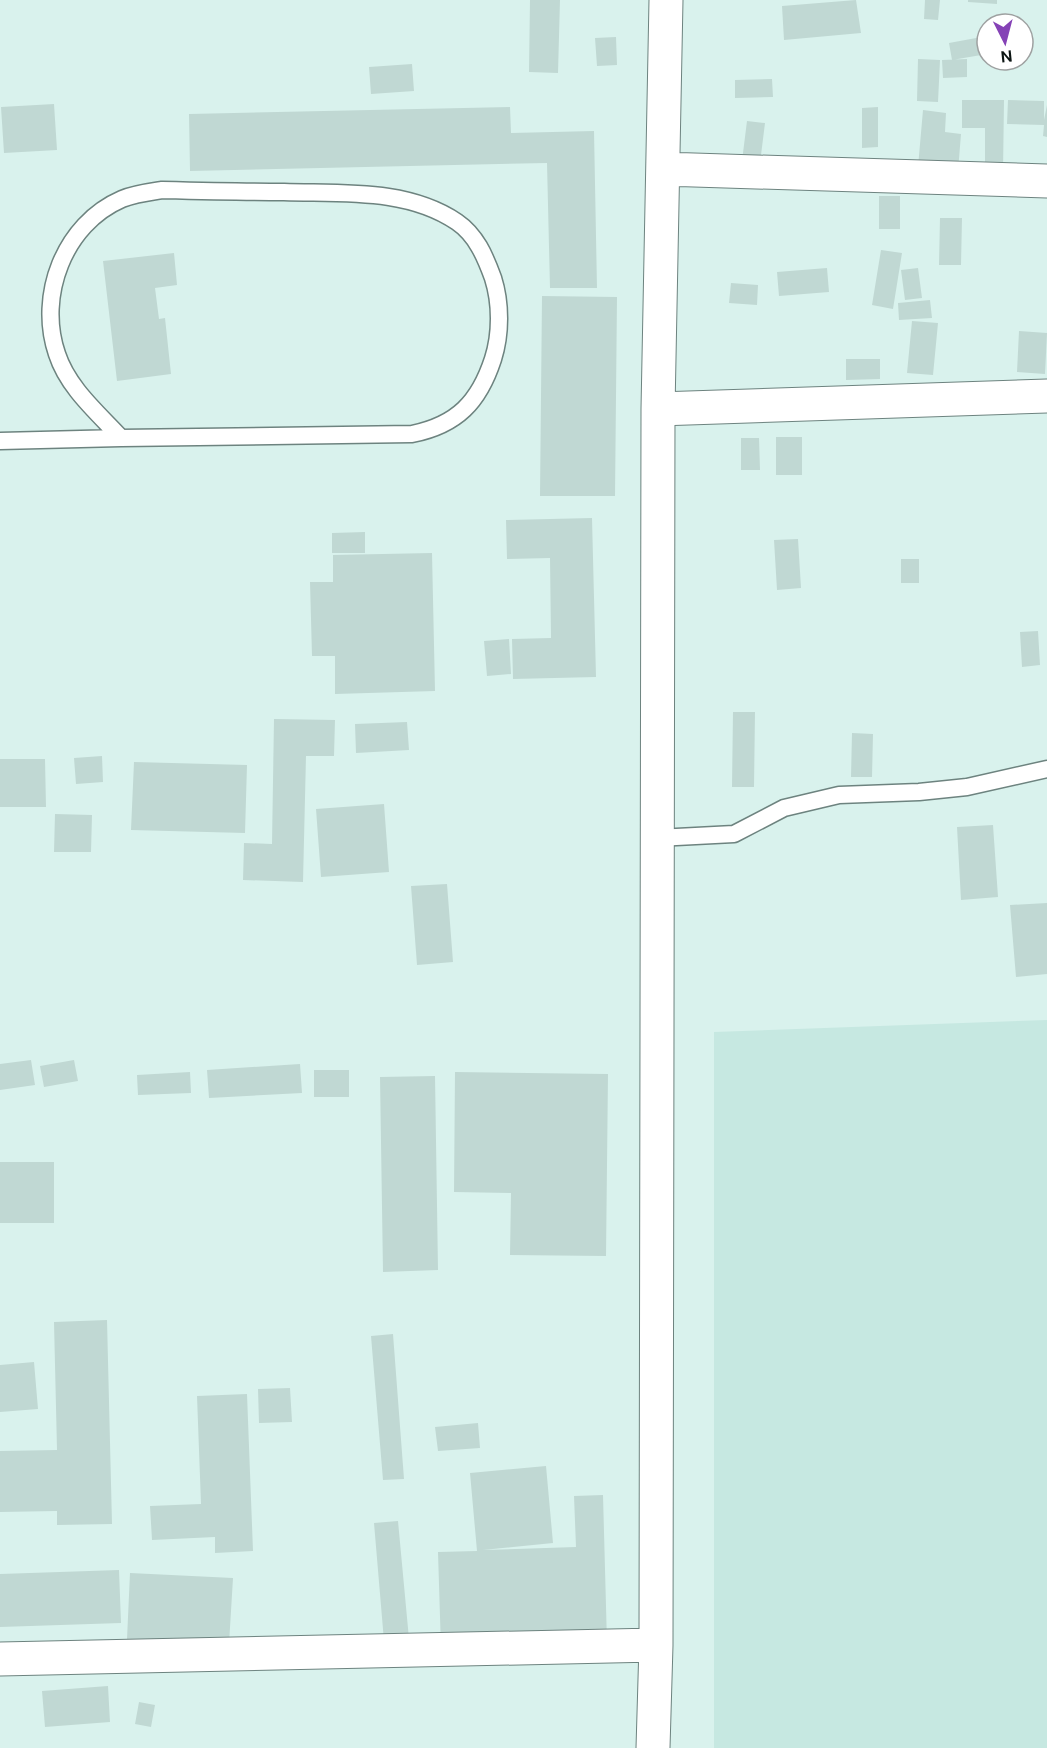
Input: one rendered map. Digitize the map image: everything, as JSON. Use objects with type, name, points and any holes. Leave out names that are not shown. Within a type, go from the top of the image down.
[{"type":"street","points":[[653,1748],[656,1645],[658,409],[666,0]]},
{"type":"street","points":[[663,169],[1047,181]]},
{"type":"street","points":[[658,409],[1047,396]]},
{"type":"street","points":[[0,1659],[656,1645]]},
{"type":"lane","points":[[0,441],[412,434],[435,430],[454,420],[469,405],[489,371],[496,351],[499,306],[487,262],[474,238],[457,222],[406,200],[366,194],[162,190],[122,199],[89,220],[75,237],[60,263],[52,292],[51,316],[57,354],[66,373],[75,388],[121,438]]},
{"type":"lane","points":[[657,838],[734,834],[784,808],[839,795],[967,788],[1047,769]]},
{"type":"shaded area","points":[[1047,1020],[1047,1748],[714,1748],[714,1032]]},
{"type":"building","points":[[530,0],[560,0],[558,73],[529,72]]},
{"type":"building","points":[[856,0],[861,33],[784,40],[782,6]]},
{"type":"building","points":[[925,0],[940,0],[938,20],[924,19]]},
{"type":"building","points":[[968,0],[997,0],[997,4],[968,2]]},
{"type":"building","points":[[616,37],[617,65],[597,66],[595,38]]},
{"type":"building","points":[[975,38],[975,56],[952,60],[949,43]]},
{"type":"building","points":[[918,59],[940,60],[938,102],[917,101]]},
{"type":"building","points":[[967,59],[967,77],[943,78],[942,60]]},
{"type":"building","points":[[412,64],[414,91],[371,94],[369,67]]},
{"type":"building","points":[[772,79],[773,97],[735,98],[735,80]]},
{"type":"building","points":[[962,100],[1004,100],[1003,172],[985,172],[985,128],[962,128]]},
{"type":"building","points":[[1008,100],[1044,101],[1044,120],[1047,105],[1047,137],[1043,136],[1044,125],[1007,124]]},
{"type":"building","points":[[54,104],[57,150],[4,153],[1,107]]},
{"type":"building","points":[[510,107],[511,133],[594,131],[597,288],[550,288],[547,163],[190,171],[189,114]]},
{"type":"building","points":[[878,107],[878,147],[862,148],[862,108]]},
{"type":"building","points":[[923,110],[946,113],[945,132],[961,134],[958,171],[918,167]]},
{"type":"building","points":[[747,121],[765,123],[759,171],[741,169]]},
{"type":"building","points":[[879,196],[900,196],[900,229],[879,229]]},
{"type":"building","points":[[940,218],[962,218],[961,265],[939,265]]},
{"type":"building","points":[[881,250],[902,253],[893,309],[872,305]]},
{"type":"building","points":[[174,253],[177,285],[155,288],[159,319],[165,318],[171,374],[117,381],[103,261]]},
{"type":"building","points":[[827,268],[829,292],[779,296],[777,272]]},
{"type":"building","points":[[918,268],[922,298],[905,300],[901,270]]},
{"type":"building","points":[[731,283],[758,285],[757,305],[729,303]]},
{"type":"building","points":[[542,296],[617,297],[615,496],[540,496]]},
{"type":"building","points":[[930,300],[932,318],[899,320],[898,303]]},
{"type":"building","points":[[912,321],[938,323],[933,375],[907,373]]},
{"type":"building","points":[[1019,331],[1047,333],[1045,374],[1017,372]]},
{"type":"building","points":[[846,359],[880,359],[880,379],[846,380]]},
{"type":"building","points":[[776,437],[802,437],[802,475],[776,475]]},
{"type":"building","points":[[741,438],[759,438],[760,470],[741,470]]},
{"type":"building","points":[[592,518],[596,677],[513,679],[512,639],[551,638],[550,558],[507,559],[506,520]]},
{"type":"building","points":[[365,532],[365,553],[332,553],[332,533]]},
{"type":"building","points":[[798,539],[801,588],[777,590],[774,540]]},
{"type":"building","points":[[432,553],[435,691],[335,694],[335,656],[312,656],[310,582],[333,582],[333,555]]},
{"type":"building","points":[[901,559],[919,559],[919,583],[901,583]]},
{"type":"building","points":[[1038,631],[1040,665],[1022,667],[1020,632]]},
{"type":"building","points":[[509,639],[511,674],[487,676],[484,641]]},
{"type":"building","points":[[733,712],[755,712],[754,787],[732,787]]},
{"type":"building","points":[[274,719],[335,720],[334,756],[306,756],[303,882],[243,880],[244,843],[272,844]]},
{"type":"building","points":[[407,722],[409,750],[356,753],[355,724]]},
{"type":"building","points":[[852,733],[873,734],[872,777],[851,777]]},
{"type":"building","points":[[102,756],[103,782],[76,784],[74,758]]},
{"type":"building","points":[[0,759],[45,759],[46,807],[0,807]]},
{"type":"building","points":[[134,762],[247,765],[245,833],[131,830]]},
{"type":"building","points":[[384,804],[389,872],[321,877],[316,809]]},
{"type":"building","points":[[55,814],[92,815],[91,852],[54,852]]},
{"type":"building","points":[[993,825],[998,897],[961,900],[957,827]]},
{"type":"building","points":[[447,884],[453,962],[417,965],[411,886]]},
{"type":"building","points":[[1047,903],[1047,974],[1016,977],[1010,905]]},
{"type":"building","points":[[31,1060],[35,1085],[0,1090],[0,1064]]},
{"type":"building","points":[[74,1060],[78,1081],[44,1087],[40,1066]]},
{"type":"building","points":[[300,1064],[302,1093],[209,1098],[207,1070]]},
{"type":"building","points":[[314,1070],[349,1070],[349,1097],[314,1097]]},
{"type":"building","points":[[190,1072],[191,1093],[138,1095],[137,1075]]},
{"type":"building","points":[[455,1072],[608,1074],[606,1256],[510,1255],[511,1193],[454,1192]]},
{"type":"building","points":[[435,1076],[438,1270],[383,1272],[380,1077]]},
{"type":"building","points":[[0,1162],[54,1162],[54,1223],[0,1223]]},
{"type":"building","points":[[107,1320],[112,1524],[57,1525],[57,1511],[0,1512],[0,1451],[57,1450],[54,1322]]},
{"type":"building","points":[[393,1334],[404,1479],[383,1480],[371,1336]]},
{"type":"building","points":[[34,1362],[38,1409],[0,1412],[0,1365]]},
{"type":"building","points":[[290,1388],[292,1422],[259,1423],[258,1389]]},
{"type":"building","points":[[247,1394],[253,1551],[215,1553],[215,1537],[152,1540],[150,1506],[201,1504],[197,1396]]},
{"type":"building","points":[[478,1423],[480,1448],[438,1451],[435,1427]]},
{"type":"building","points":[[546,1466],[553,1543],[483,1550],[576,1547],[574,1496],[603,1495],[607,1643],[441,1649],[438,1552],[477,1551],[470,1473]]},
{"type":"building","points":[[398,1521],[409,1639],[384,1641],[374,1523]]},
{"type":"building","points":[[119,1570],[121,1623],[0,1627],[0,1574]]},
{"type":"building","points":[[130,1573],[233,1578],[229,1644],[127,1639]]},
{"type":"building","points":[[108,1686],[110,1722],[45,1727],[42,1691]]},
{"type":"building","points":[[139,1702],[155,1705],[151,1727],[135,1724]]}]
